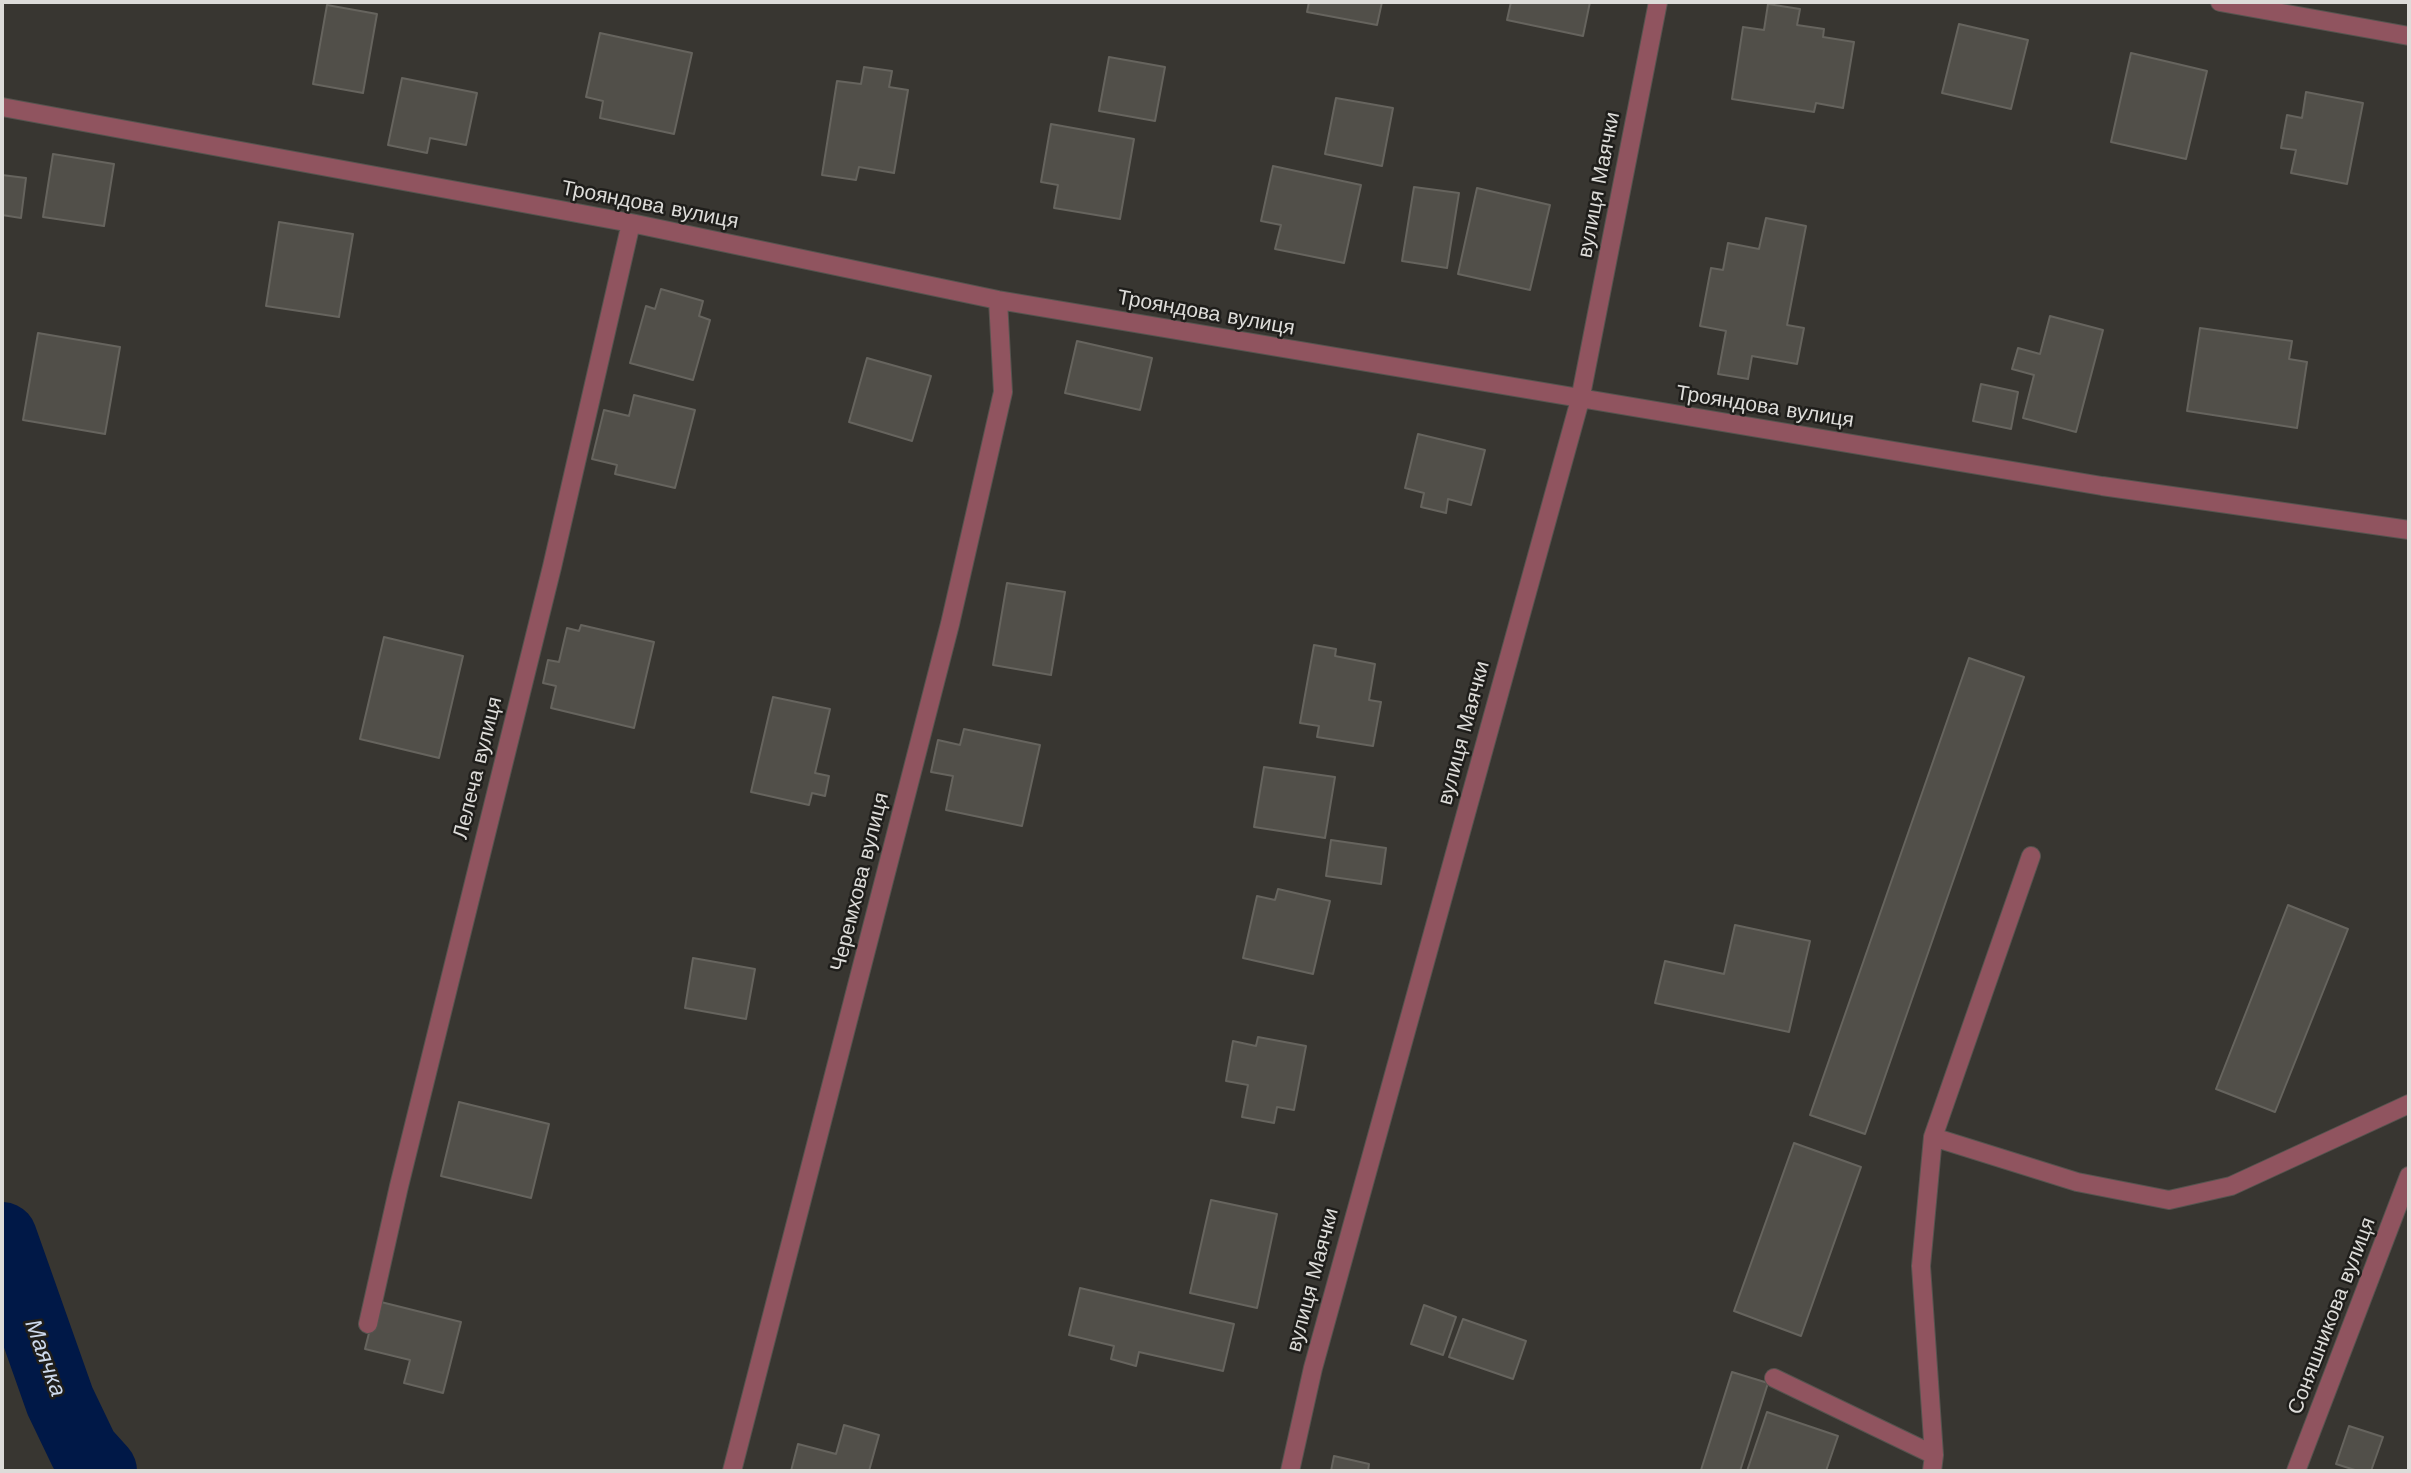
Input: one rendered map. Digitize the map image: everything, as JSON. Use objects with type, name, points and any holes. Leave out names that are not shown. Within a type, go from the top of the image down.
[{"type":"street","name":"вулиця Маячки","points":[[1290,1471],[1313,1368],[1580,400],[1658,2]]},
{"type":"street","points":[[2220,2],[2409,36]]},
{"type":"street","name":"Трояндова вулиця","points":[[2,107],[631,223],[998,300],[2102,486],[2409,530]]},
{"type":"street","name":"Лелеча вулиця","points":[[368,1324],[399,1186],[555,553],[631,223]]},
{"type":"street","name":"Черемхова вулиця","points":[[732,1471],[950,624],[1003,392],[998,300]]},
{"type":"street","points":[[1933,1463],[1921,1266],[1933,1137],[2031,856]]},
{"type":"street","points":[[1933,1137],[2077,1182],[2169,1200],[2231,1186],[2409,1104]]},
{"type":"street","name":"Соняшникова вулиця","points":[[2297,1471],[2409,1176]]},
{"type":"street","points":[[1774,1378],[1933,1463]]},
{"type":"building","points":[[1309,2],[1382,2],[1377,25],[1307,12]]},
{"type":"building","points":[[1511,2],[1590,2],[1583,36],[1507,20]]},
{"type":"building","points":[[1768,4],[1800,9],[1797,25],[1824,29],[1823,37],[1854,42],[1843,108],[1816,103],[1814,112],[1732,99],[1743,27],[1764,30]]},
{"type":"building","points":[[327,5],[377,14],[363,93],[313,84]]},
{"type":"building","points":[[1959,24],[2028,40],[2011,109],[1942,93]]},
{"type":"building","points":[[600,33],[692,53],[674,134],[600,118],[603,101],[586,97]]},
{"type":"building","points":[[2131,53],[2207,71],[2186,159],[2111,142]]},
{"type":"building","points":[[1109,57],[1165,67],[1155,121],[1099,111]]},
{"type":"building","points":[[864,67],[892,71],[889,87],[908,90],[894,173],[859,167],[856,180],[822,175],[837,81],[861,84]]},
{"type":"building","points":[[402,78],[477,93],[466,145],[430,138],[427,153],[388,145]]},
{"type":"building","points":[[2306,92],[2363,103],[2347,184],[2291,173],[2296,150],[2281,148],[2287,115],[2302,118]]},
{"type":"building","points":[[1336,98],[1393,108],[1382,166],[1325,154]]},
{"type":"building","points":[[1051,124],[1134,139],[1120,219],[1054,208],[1058,185],[1041,182]]},
{"type":"building","points":[[53,154],[114,164],[104,226],[43,217]]},
{"type":"building","points":[[1273,166],[1361,185],[1344,263],[1275,249],[1281,225],[1261,221]]},
{"type":"building","points":[[2,175],[26,178],[21,218],[2,215]]},
{"type":"building","points":[[1414,187],[1459,193],[1447,268],[1402,261]]},
{"type":"building","points":[[1477,188],[1550,205],[1530,290],[1458,274]]},
{"type":"building","points":[[1766,218],[1806,226],[1787,325],[1804,328],[1797,364],[1752,356],[1748,379],[1718,374],[1726,331],[1700,326],[1711,268],[1723,270],[1728,243],[1759,249]]},
{"type":"building","points":[[279,222],[353,234],[339,317],[266,306]]},
{"type":"building","points":[[661,289],[703,301],[699,316],[710,320],[693,380],[630,363],[646,306],[655,309]]},
{"type":"building","points":[[2050,316],[2103,330],[2076,432],[2023,418],[2034,375],[2012,369],[2018,348],[2040,354]]},
{"type":"building","points":[[2200,328],[2292,341],[2289,359],[2307,362],[2297,428],[2187,411]]},
{"type":"building","points":[[38,333],[120,347],[105,434],[23,420]]},
{"type":"building","points":[[1077,341],[1152,358],[1140,410],[1065,393]]},
{"type":"building","points":[[867,358],[931,376],[912,441],[849,422]]},
{"type":"building","points":[[1981,384],[2018,392],[2011,429],[1973,421]]},
{"type":"building","points":[[634,395],[695,410],[675,488],[615,474],[617,465],[592,459],[604,410],[629,416]]},
{"type":"building","points":[[1418,434],[1485,450],[1471,505],[1448,499],[1446,513],[1421,507],[1424,493],[1405,488]]},
{"type":"building","points":[[1007,583],[1065,592],[1051,675],[993,665]]},
{"type":"building","points":[[581,625],[654,642],[634,728],[551,708],[556,686],[543,683],[548,660],[559,662],[567,628],[579,631]]},
{"type":"building","points":[[384,637],[463,656],[439,758],[360,739]]},
{"type":"building","points":[[1314,645],[1336,649],[1335,656],[1375,664],[1369,700],[1381,702],[1373,746],[1317,737],[1319,726],[1300,723]]},
{"type":"building","points":[[1969,658],[2024,677],[1865,1134],[1810,1115]]},
{"type":"building","points":[[773,697],[830,709],[815,773],[829,776],[825,796],[812,793],[809,805],[751,792]]},
{"type":"building","points":[[964,729],[1040,745],[1022,826],[946,810],[953,776],[931,772],[938,740],[960,745]]},
{"type":"building","points":[[1264,767],[1335,777],[1325,838],[1254,827]]},
{"type":"building","points":[[1331,840],[1386,848],[1381,884],[1326,876]]},
{"type":"building","points":[[1278,889],[1330,901],[1313,974],[1243,958],[1257,896],[1275,900]]},
{"type":"building","points":[[2288,905],[2348,929],[2275,1112],[2216,1089]]},
{"type":"building","points":[[1735,925],[1810,941],[1789,1032],[1655,1003],[1665,961],[1724,974]]},
{"type":"building","points":[[693,958],[755,969],[746,1019],[685,1008]]},
{"type":"building","points":[[1258,1037],[1306,1046],[1294,1110],[1277,1107],[1274,1123],[1242,1117],[1248,1085],[1226,1081],[1233,1041],[1256,1046]]},
{"type":"building","points":[[459,1102],[549,1124],[531,1198],[441,1176]]},
{"type":"building","points":[[1794,1143],[1861,1167],[1801,1336],[1734,1311]]},
{"type":"building","points":[[1211,1200],[1277,1214],[1257,1308],[1190,1293]]},
{"type":"building","points":[[1080,1288],[1234,1324],[1223,1371],[1139,1352],[1136,1366],[1111,1359],[1114,1346],[1069,1335]]},
{"type":"building","points":[[377,1301],[461,1322],[443,1393],[404,1383],[410,1360],[365,1349]]},
{"type":"building","points":[[1424,1305],[1456,1317],[1443,1355],[1411,1344]]},
{"type":"building","points":[[1463,1319],[1526,1341],[1513,1379],[1449,1357]]},
{"type":"building","points":[[1732,1372],[1768,1383],[1740,1471],[1701,1470]]},
{"type":"building","points":[[1767,1412],[1838,1436],[1826,1471],[1747,1471]]},
{"type":"building","points":[[844,1425],[879,1435],[869,1471],[791,1471],[798,1444],[836,1454]]},
{"type":"building","points":[[2349,1426],[2383,1437],[2371,1471],[2358,1471],[2336,1464]]},
{"type":"building","points":[[1334,1456],[1369,1464],[1368,1471],[1331,1471]]},
{"type":"waterway","name":"Маячка","points":[[2,1237],[60,1401],[84,1451],[102,1471]]}]
